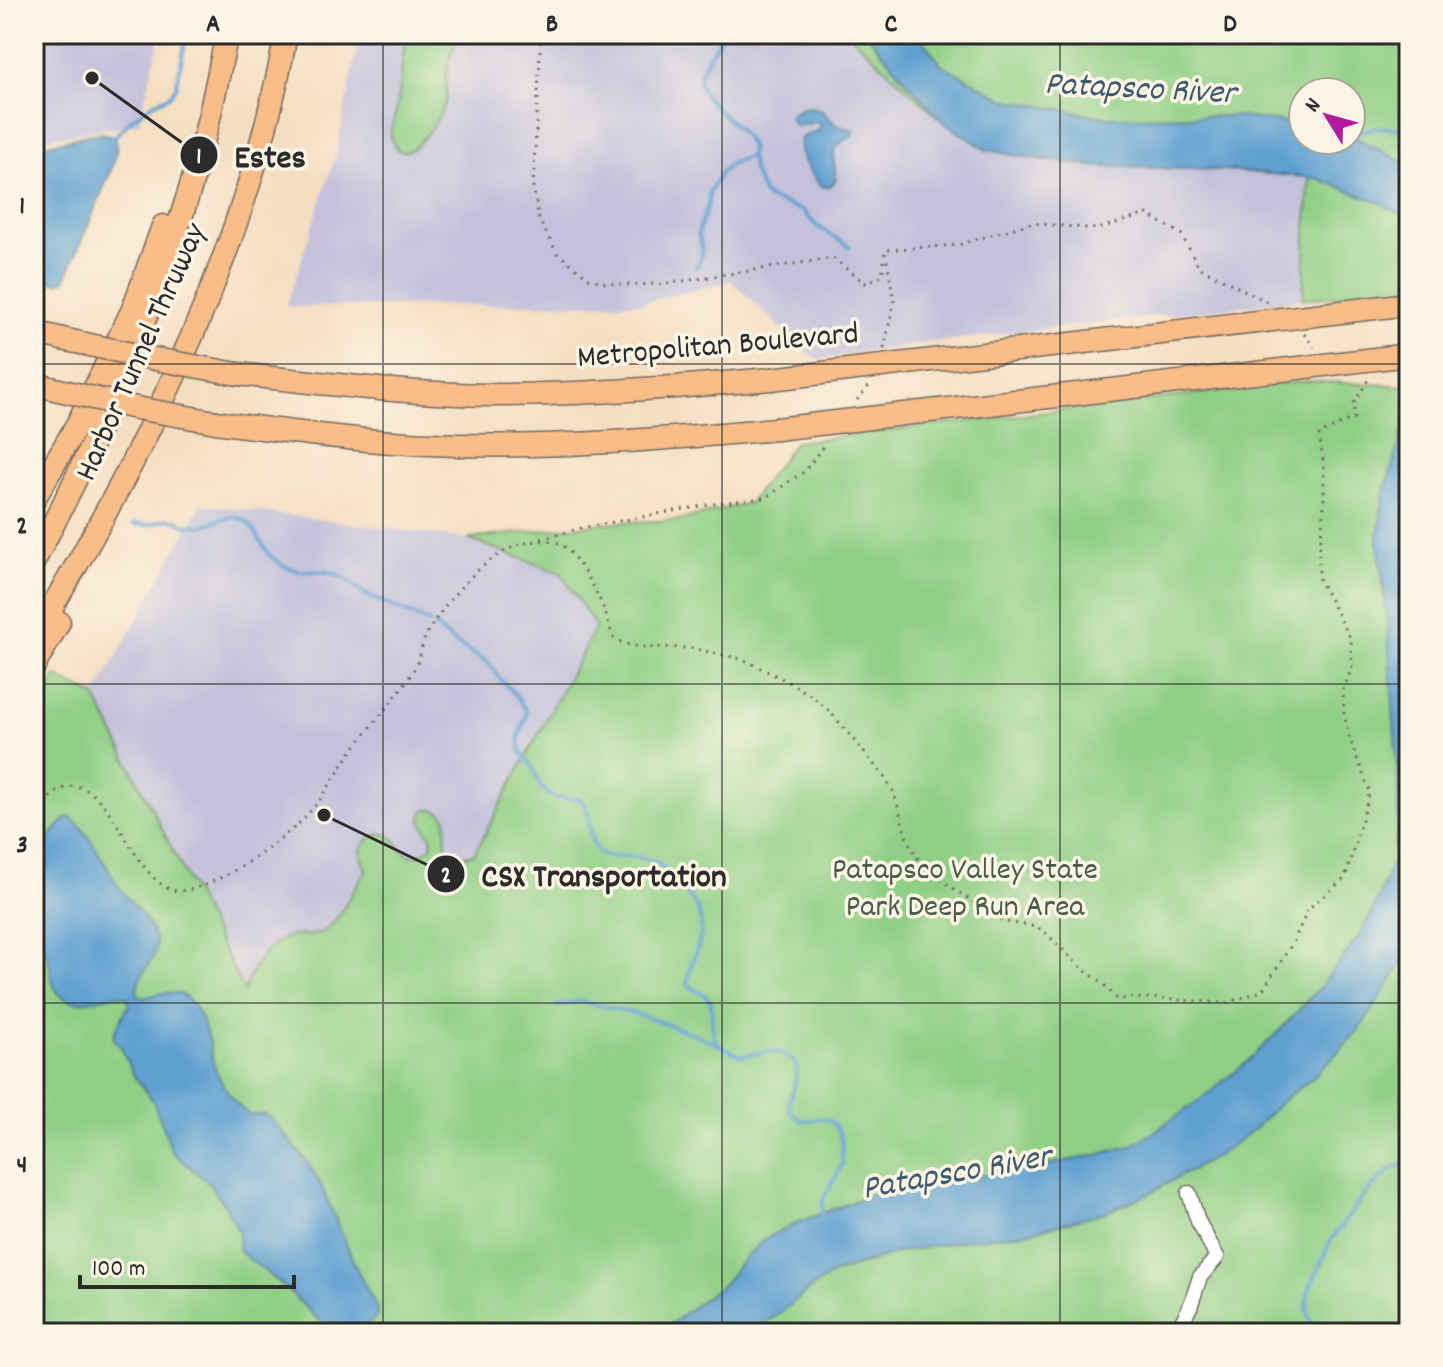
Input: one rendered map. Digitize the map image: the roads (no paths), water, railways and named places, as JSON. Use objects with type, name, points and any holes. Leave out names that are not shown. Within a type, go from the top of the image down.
[{"type":"highway","name":"Harbor Tunnel Thruway","points":[[34,561],[102,423],[164,269],[191,186],[227,34]]},
{"type":"highway","name":"Harbor Tunnel Thruway","points":[[34,636],[81,559],[144,439],[210,293],[257,153],[286,34]]},
{"type":"highway","points":[[34,499],[78,423],[133,309],[212,102]]},
{"type":"highway","name":"Metropolitan Boulevard","points":[[34,332],[238,374],[404,391],[502,395],[611,392],[771,379],[1409,304]]},
{"type":"highway","points":[[38,385],[136,408],[311,435],[395,442],[494,445],[610,442],[776,429],[1409,355]]},
{"type":"highway","points":[[34,666],[63,613],[81,559]]},
{"type":"lane","points":[[1176,1333],[1190,1307],[1200,1277],[1217,1257],[1198,1221],[1189,1193]]},
{"type":"water","name":"Patapsco River","points":[[867,34],[918,34],[941,64],[1004,99],[1104,117],[1233,116],[1287,123],[1287,156],[1367,156],[1367,144],[1409,165],[1409,220],[1381,203],[1316,178],[1225,170],[1093,166],[987,150],[942,121]]},
{"type":"water","points":[[812,107],[854,133],[835,149],[836,180],[826,187],[819,184],[800,151],[801,138],[818,130],[821,125],[816,122],[797,126],[790,121],[790,116],[795,112]]},
{"type":"water","points":[[98,133],[116,139],[112,168],[65,280],[52,282],[34,273],[34,147]]},
{"type":"water","name":"Patapsco River","points":[[1409,409],[1409,953],[1359,1030],[1315,1076],[1281,1102],[1253,1130],[1219,1155],[1146,1195],[1106,1212],[1025,1233],[896,1253],[835,1273],[747,1333],[659,1333],[724,1283],[765,1239],[791,1225],[868,1196],[902,1188],[1047,1165],[1130,1146],[1205,1096],[1247,1062],[1320,987],[1360,935],[1392,862],[1398,823],[1398,780],[1378,541],[1383,498]]},
{"type":"water","points":[[69,817],[90,839],[119,887],[154,935],[155,951],[141,976],[138,995],[143,998],[176,993],[191,1002],[202,1021],[214,1065],[228,1093],[249,1115],[270,1117],[308,1163],[321,1185],[357,1270],[376,1306],[377,1316],[365,1327],[350,1333],[333,1329],[238,1250],[239,1232],[227,1209],[210,1184],[172,1152],[153,1101],[134,1076],[121,1047],[114,1040],[115,1031],[129,1004],[127,997],[119,995],[78,1002],[62,996],[56,989],[34,916],[33,871],[48,839]]},
{"type":"waterway","points":[[114,137],[133,118],[169,96],[176,87],[187,34]]},
{"type":"waterway","points":[[722,34],[703,68],[700,85],[708,99],[740,131],[751,147],[752,168],[763,193],[768,198],[803,211],[817,226],[850,247]]},
{"type":"waterway","points":[[1367,130],[1376,127],[1409,129]]},
{"type":"waterway","points":[[696,267],[702,248],[698,233],[709,193],[721,172],[732,163],[750,156]]},
{"type":"waterway","points":[[134,524],[147,525],[167,519],[201,526],[235,517],[244,520],[270,556],[282,565],[299,571],[337,575],[364,594],[430,623]]},
{"type":"waterway","points":[[435,626],[455,643],[489,663],[515,694],[526,711],[519,736],[520,750],[542,789],[554,798],[580,799],[587,811],[597,850],[606,856],[633,856],[656,862],[694,903],[701,930],[688,985],[711,1002],[713,1035],[720,1046]]},
{"type":"waterway","points":[[556,1006],[580,1001],[637,1014],[697,1035],[741,1056],[771,1051],[794,1061],[797,1069],[789,1102],[790,1111],[800,1120],[822,1118],[832,1122],[842,1141],[842,1165],[823,1199],[822,1216]]},
{"type":"waterway","points":[[1316,1333],[1307,1311],[1308,1292],[1331,1240],[1369,1190],[1391,1169],[1409,1163]]},
{"type":"place","name":"Estes","points":[[92,78]]},
{"type":"place","name":"CSX Transportation","points":[[324,815]]},
{"type":"park label","name":"Patapsco Valley State Park Deep Run Area","points":[[965,890]]}]
